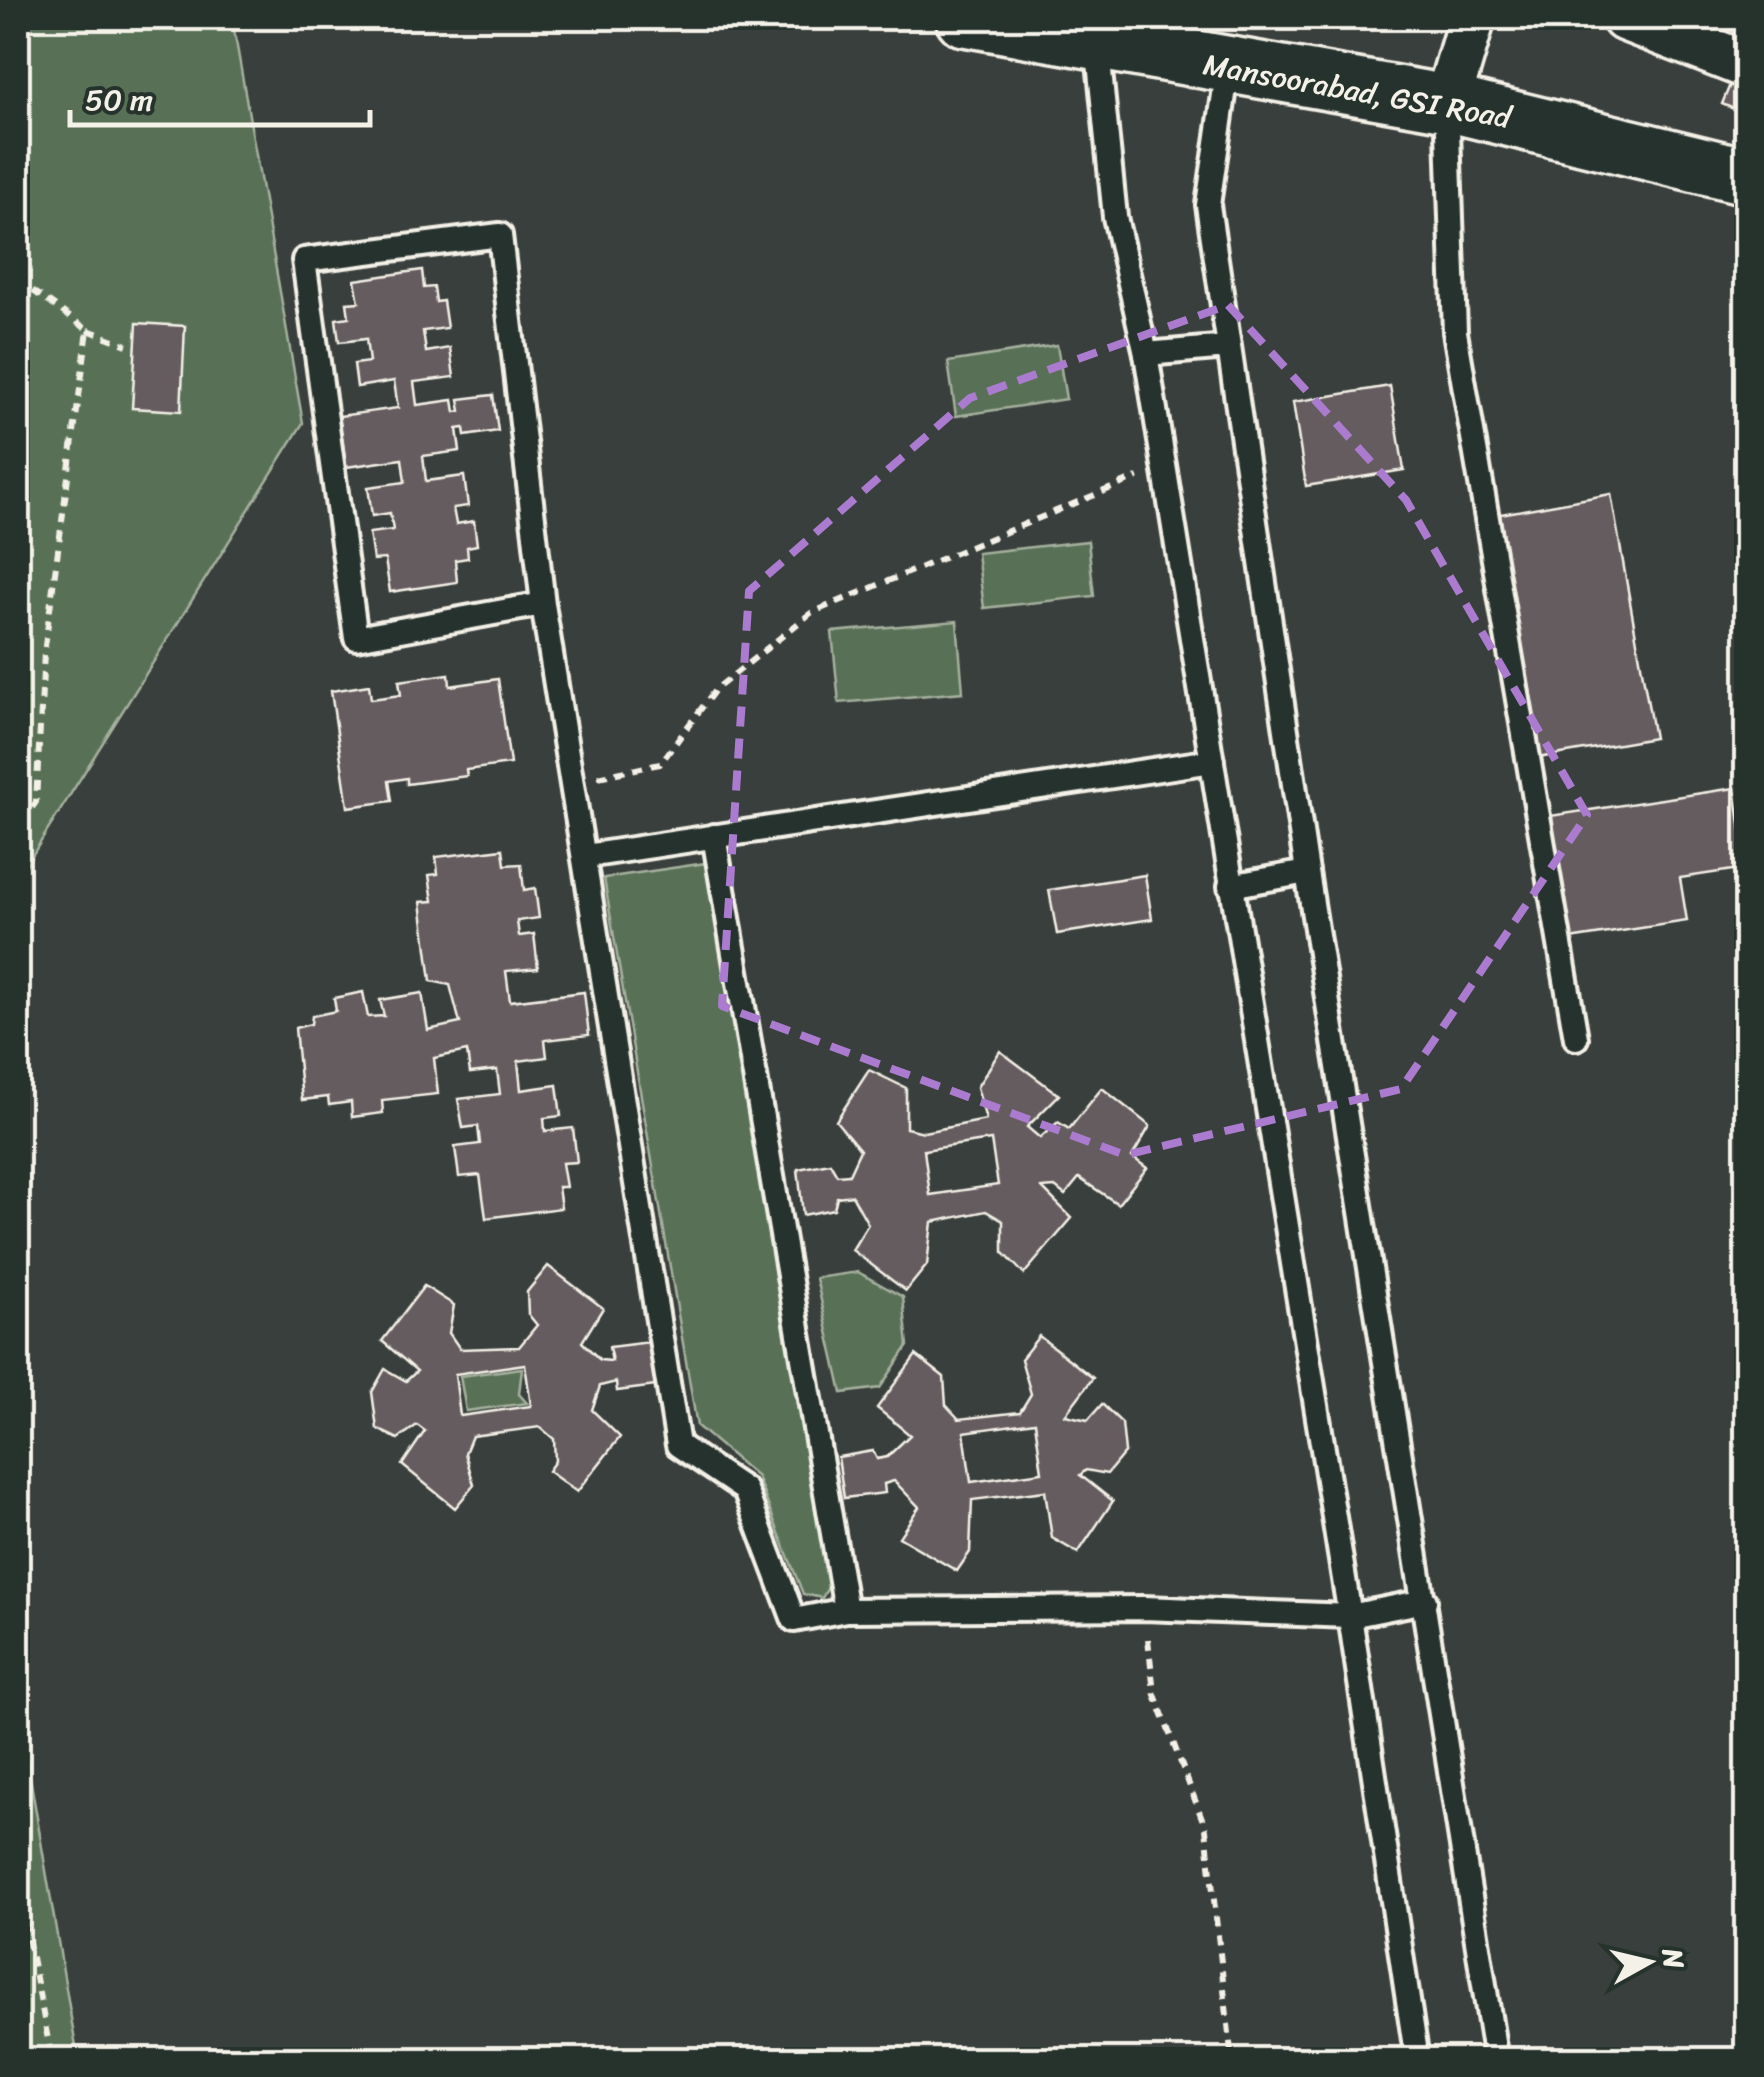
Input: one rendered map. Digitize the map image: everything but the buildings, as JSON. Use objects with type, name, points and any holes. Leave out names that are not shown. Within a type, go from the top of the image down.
[{"type":"street","name":"Mansoorabad, GSI Road","points":[[964,18],[1448,103],[1746,176]]},
{"type":"street","points":[[1448,103],[1472,18]]},
{"type":"street","points":[[1625,18],[1746,65]]},
{"type":"lane","points":[[1097,42],[1115,218],[1146,354],[1350,1616],[1416,2060]]},
{"type":"lane","points":[[1228,67],[1208,205],[1308,872],[1496,2060]]},
{"type":"lane","points":[[1448,103],[1455,332],[1576,1038]]},
{"type":"lane","points":[[543,604],[356,638],[304,260],[500,235],[543,604],[678,1446],[745,1490],[794,1620],[846,1610],[1144,1608],[1350,1616],[1425,1600]]},
{"type":"lane","points":[[1146,354],[1228,347]]},
{"type":"lane","points":[[586,856],[1212,761]]},
{"type":"lane","points":[[714,836],[846,1610]]},
{"type":"lane","points":[[1230,886],[1308,872]]},
{"type":"path","points":[[18,280],[88,330],[127,345]]},
{"type":"path","points":[[18,828],[36,802],[44,652],[88,330]]},
{"type":"path","points":[[573,782],[660,764],[716,690],[811,613],[1162,467]]},
{"type":"path","points":[[1144,1608],[1154,1692],[1206,1829],[1232,2060]]},
{"type":"path","points":[[18,1886],[52,2060]]},
{"type":"highlighted area","points":[[1228,305],[1406,500],[1587,815],[1401,1089],[1125,1155],[722,1006],[749,591],[970,398]]},
{"type":"green space","points":[[18,18],[232,18],[303,423],[18,878]]},
{"type":"green space","points":[[1057,345],[1066,399],[956,416],[948,362]]},
{"type":"green space","points":[[1088,541],[1094,596],[984,608],[977,553]]},
{"type":"green space","points":[[957,621],[963,692],[839,703],[832,632]]},
{"type":"green space","points":[[706,863],[831,1582],[822,1598],[803,1594],[757,1477],[697,1426],[604,878]]},
{"type":"green space","points":[[858,1272],[903,1297],[908,1346],[880,1388],[842,1393],[816,1278]]},
{"type":"green space","points":[[522,1368],[519,1394],[527,1403],[466,1411],[460,1376]]},
{"type":"green space","points":[[18,1706],[78,2059],[18,2059]]}]
